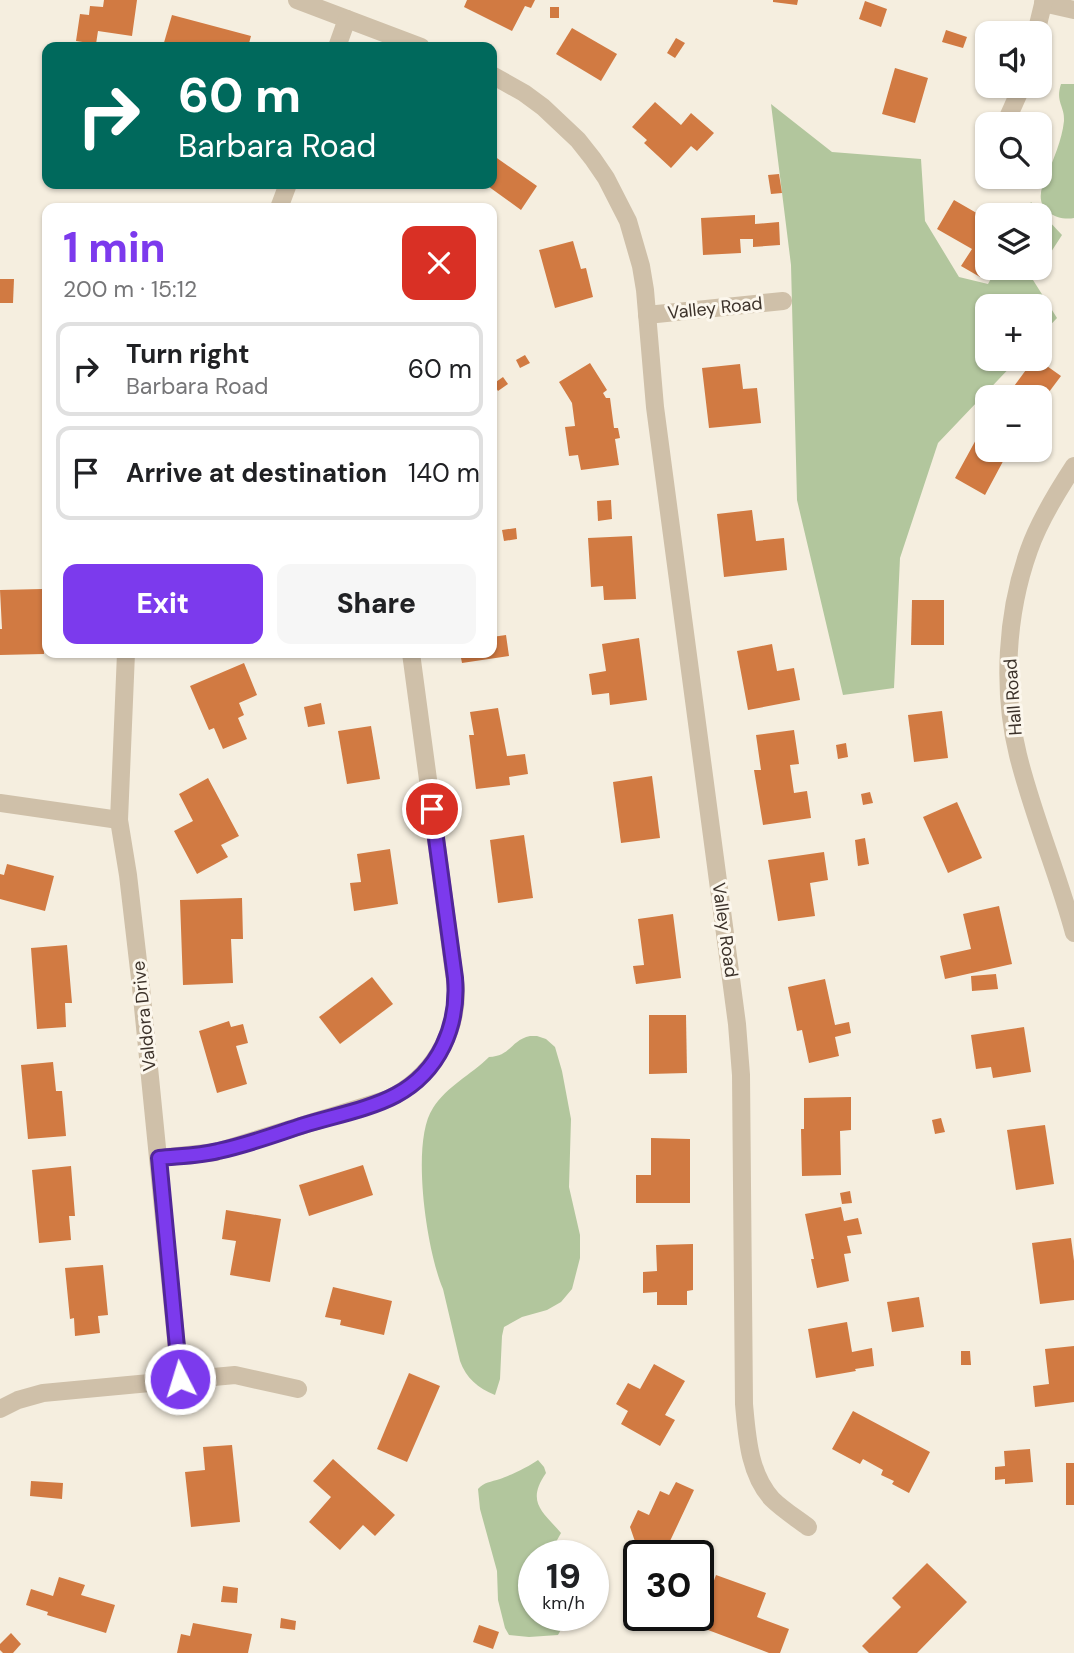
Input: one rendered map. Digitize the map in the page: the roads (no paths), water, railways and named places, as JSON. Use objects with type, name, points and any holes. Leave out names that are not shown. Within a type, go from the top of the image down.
[{"type":"street","points":[[297,0],[408,42]]},
{"type":"street","points":[[1039,21],[1044,1],[1074,10]]},
{"type":"street","points":[[339,42],[347,19]]},
{"type":"street","name":"Valley Road","points":[[497,78],[524,93],[578,140],[606,178],[628,221],[641,266],[655,407],[726,928],[740,1051],[746,1433],[753,1462],[765,1490],[808,1527]]},
{"type":"street","name":"Valley Road","points":[[647,315],[783,301]]},
{"type":"street","name":"Hall Road","points":[[1074,466],[1039,528],[1022,571],[1011,631],[1009,680],[1017,753],[1074,933]]},
{"type":"street","name":"Valdora Drive","points":[[127,658],[119,820],[128,875],[159,1158],[180,1379]]},
{"type":"street","points":[[159,1158],[216,1152],[388,1099],[421,1077],[444,1045],[453,1017],[456,988],[412,658]]},
{"type":"street","points":[[0,803],[119,820]]},
{"type":"street","points":[[0,1409],[18,1400],[43,1393],[235,1375],[298,1390]]}]
